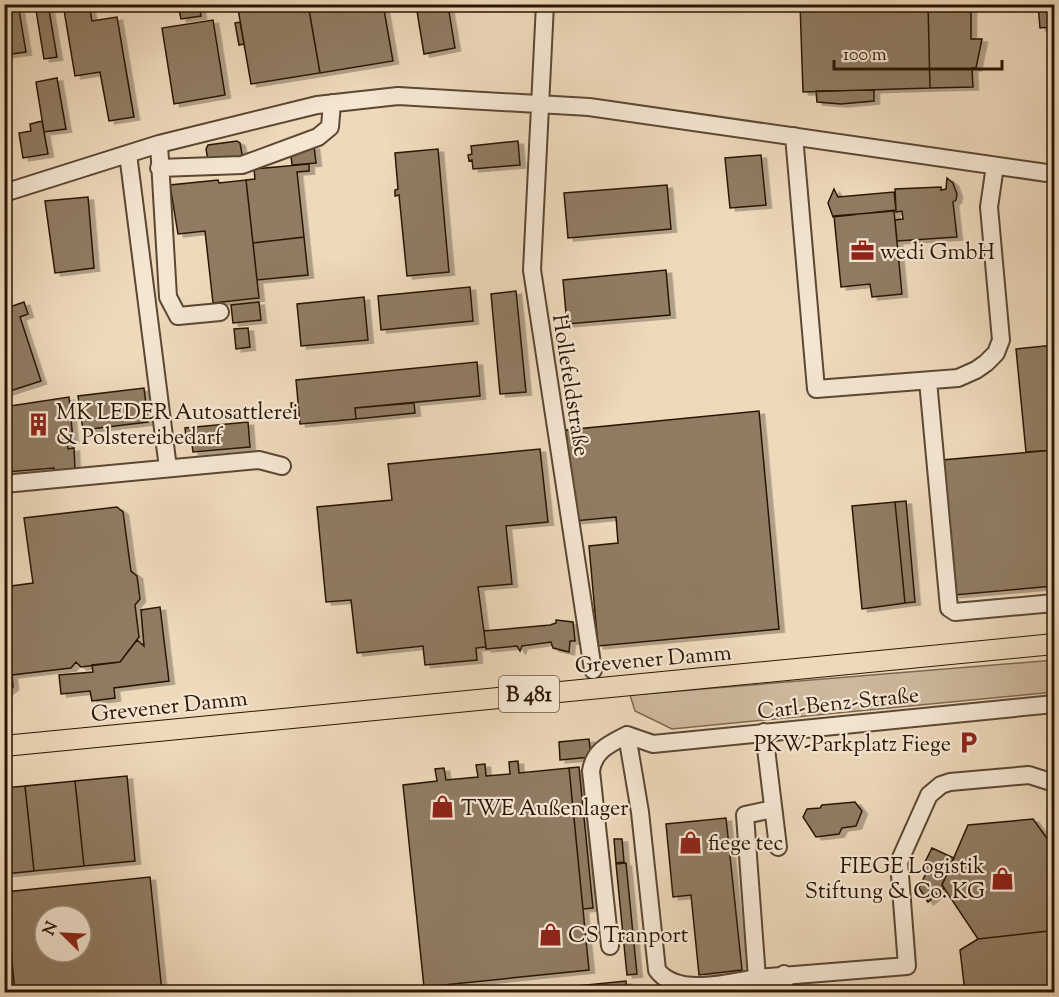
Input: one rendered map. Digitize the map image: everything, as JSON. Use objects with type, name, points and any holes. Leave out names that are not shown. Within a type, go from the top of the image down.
[{"type":"main road","name":"Grevener Damm","points":[[4,746],[1054,644]]},
{"type":"street","name":"Hollefeldstraße","points":[[545,4],[532,270],[593,670]]},
{"type":"street","points":[[4,193],[159,144],[332,103],[398,96],[588,108],[1054,174]]},
{"type":"street","points":[[159,168],[242,165],[269,156],[318,137],[330,127],[332,103]]},
{"type":"street","points":[[794,136],[816,389],[928,381],[968,375],[986,363],[1000,346],[989,207],[995,166]]},
{"type":"street","points":[[159,144],[168,297],[178,316],[220,312]]},
{"type":"street","points":[[128,154],[168,468]]},
{"type":"street","points":[[928,381],[949,608],[955,612],[1054,603]]},
{"type":"street","points":[[4,484],[259,460],[282,466]]},
{"type":"street","name":"Carl-Benz-Straße","points":[[627,735],[653,744],[1054,704]]},
{"type":"street","points":[[764,732],[778,847]]},
{"type":"street","points":[[610,946],[591,771],[592,763],[602,748],[627,735],[640,812],[657,970],[663,978],[685,986],[784,974],[907,966],[900,862],[929,795],[950,782],[1029,774],[1054,783]]},
{"type":"street","points":[[757,978],[745,815],[773,809]]},
{"type":"street","points":[[784,974],[785,993]]},
{"type":"shaded area","points":[[1054,660],[1054,692],[672,729],[635,711],[630,695]]},
{"type":"building","points":[[4,4],[18,4],[26,52],[4,55]]},
{"type":"building","points":[[35,4],[48,4],[57,57],[44,59]]},
{"type":"building","points":[[63,4],[89,4],[92,21],[117,17],[134,117],[109,121],[100,72],[75,76]]},
{"type":"building","points":[[199,4],[201,16],[181,19],[178,5]]},
{"type":"building","points":[[264,4],[308,4],[320,73],[251,84],[238,9]]},
{"type":"building","points":[[308,4],[383,4],[393,61],[320,73]]},
{"type":"building","points":[[800,4],[928,4],[930,88],[803,92]]},
{"type":"building","points":[[928,4],[971,4],[971,39],[982,39],[976,68],[972,68],[973,87],[930,88]]},
{"type":"building","points":[[1038,4],[1054,4],[1054,68],[1050,27],[1040,28]]},
{"type":"building","points":[[448,6],[455,48],[424,54],[417,11]]},
{"type":"building","points":[[213,20],[225,95],[174,104],[162,28]]},
{"type":"building","points":[[240,22],[244,44],[239,45],[235,23]]},
{"type":"building","points":[[57,78],[66,129],[44,132],[36,82]]},
{"type":"building","points":[[874,90],[874,101],[841,104],[817,102],[816,91]]},
{"type":"building","points":[[42,121],[48,154],[23,158],[19,133],[31,131],[30,124]]},
{"type":"building","points":[[237,141],[240,143],[242,154],[240,158],[208,160],[206,149],[208,145]]},
{"type":"building","points":[[518,141],[520,165],[473,169],[472,160],[469,161],[468,155],[472,154],[471,146]]},
{"type":"building","points":[[314,146],[316,163],[292,165],[290,148]]},
{"type":"building","points":[[438,149],[449,272],[407,276],[399,195],[395,196],[395,190],[398,189],[395,153]]},
{"type":"building","points":[[761,155],[766,205],[730,208],[725,158]]},
{"type":"building","points":[[309,164],[309,171],[297,172],[304,237],[253,243],[246,180],[255,179],[254,169]]},
{"type":"building","points":[[947,178],[953,183],[957,194],[953,202],[957,237],[897,241],[895,220],[903,219],[902,211],[896,212],[895,189],[941,187],[941,190],[946,189]]},
{"type":"building","points":[[218,180],[219,183],[246,180],[259,298],[213,303],[205,231],[178,234],[170,185]]},
{"type":"building","points":[[667,185],[671,229],[568,238],[564,193]]},
{"type":"building","points":[[834,189],[838,197],[894,192],[896,210],[833,217],[828,203]]},
{"type":"building","points":[[88,197],[94,268],[55,273],[45,201]]},
{"type":"building","points":[[894,211],[902,294],[872,297],[870,284],[841,287],[834,216]]},
{"type":"building","points":[[304,237],[308,275],[257,280],[253,243]]},
{"type":"building","points":[[666,270],[670,315],[567,324],[563,280]]},
{"type":"building","points":[[470,287],[473,321],[381,330],[378,296]]},
{"type":"building","points":[[516,291],[526,392],[500,394],[491,294]]},
{"type":"building","points":[[364,297],[368,340],[301,346],[297,304]]},
{"type":"building","points":[[24,302],[28,314],[20,317],[41,381],[4,393],[4,309]]},
{"type":"building","points":[[259,302],[261,320],[233,323],[231,305]]},
{"type":"building","points":[[248,328],[250,347],[236,349],[234,329]]},
{"type":"building","points":[[1054,345],[1054,450],[1026,452],[1016,349]]},
{"type":"building","points":[[477,362],[480,396],[355,408],[356,419],[300,424],[296,380]]},
{"type":"building","points":[[144,388],[148,422],[83,430],[78,396]]},
{"type":"building","name":"MK LEDER Autosattlerei & Polstereibedarf","points":[[69,397],[73,440],[67,441],[68,449],[74,448],[75,470],[54,473],[54,468],[6,472],[4,407]]},
{"type":"building","points":[[291,403],[298,403],[299,415],[292,416]]},
{"type":"building","points":[[414,403],[415,413],[356,419],[355,408]]},
{"type":"building","points":[[759,411],[779,629],[598,646],[589,546],[618,543],[616,517],[574,521],[566,430]]},
{"type":"building","points":[[248,422],[250,447],[193,452],[191,437],[186,438],[185,428]]},
{"type":"building","points":[[540,449],[548,522],[506,526],[512,584],[478,587],[486,647],[476,648],[477,660],[425,665],[423,646],[357,653],[351,600],[326,602],[317,507],[392,500],[388,464]]},
{"type":"building","points":[[1054,450],[1054,586],[954,595],[942,460]]},
{"type":"building","points":[[906,501],[915,602],[905,603],[895,502]]},
{"type":"building","points":[[895,502],[905,603],[862,609],[852,506]]},
{"type":"building","points":[[117,507],[123,512],[131,571],[137,576],[140,599],[135,605],[139,637],[120,662],[81,667],[76,662],[71,668],[12,675],[13,687],[4,694],[4,587],[33,583],[24,518]]},
{"type":"building","points":[[160,607],[169,681],[114,688],[115,698],[92,701],[90,691],[61,694],[59,675],[93,672],[92,665],[120,662],[137,640],[144,646],[141,610]]},
{"type":"building","points":[[556,620],[573,622],[575,641],[570,641],[569,652],[553,648],[551,642],[522,646],[520,651],[517,646],[486,649],[484,631],[550,625],[556,623]]},
{"type":"building","points":[[589,739],[591,757],[560,760],[559,742]]},
{"type":"building","points":[[518,761],[519,773],[569,768],[589,970],[424,987],[403,785],[437,781],[435,769],[444,768],[446,780],[478,777],[476,765],[485,764],[486,776],[510,774],[509,762]]},
{"type":"building","points":[[579,767],[593,908],[583,909],[569,768]]},
{"type":"building","points":[[127,776],[135,861],[84,866],[75,781]]},
{"type":"building","points":[[75,781],[84,866],[34,871],[25,786]]},
{"type":"building","points":[[25,786],[34,871],[4,874],[4,788]]},
{"type":"building","points":[[855,802],[862,811],[856,826],[842,828],[839,834],[816,837],[803,817],[807,809]]},
{"type":"building","points":[[726,818],[742,970],[699,975],[691,895],[673,897],[666,824]]},
{"type":"building","points":[[1033,819],[1054,848],[1054,915],[1048,931],[978,939],[942,885],[968,825]]},
{"type":"building","points":[[614,839],[622,839],[624,862],[616,863]]},
{"type":"building","points":[[932,848],[954,858],[942,885],[944,888],[928,902],[919,888],[926,873],[922,868]]},
{"type":"building","points":[[626,863],[637,974],[627,975],[616,864]]},
{"type":"building","points":[[150,877],[162,992],[15,992],[5,892]]},
{"type":"building","points":[[5,892],[15,992],[4,992]]},
{"type":"building","points":[[1048,931],[1054,992],[965,992],[960,950],[978,939]]},
{"type":"building","points":[[626,981],[627,992],[516,992]]},
{"type":"place","name":"wedi GmbH","points":[[862,251]]},
{"type":"place","name":"MK LEDER Autosattlerei & Polstereibedarf","points":[[38,424]]},
{"type":"place","name":"PKW-Parkplatz Fiege","points":[[969,743]]},
{"type":"place","name":"TWE Außenlager","points":[[443,807]]},
{"type":"place","name":"fiege tec","points":[[690,842]]},
{"type":"place","name":"FIEGE Logistik Stiftung & Co. KG","points":[[1003,878]]},
{"type":"place","name":"CS Tranport","points":[[550,934]]}]
